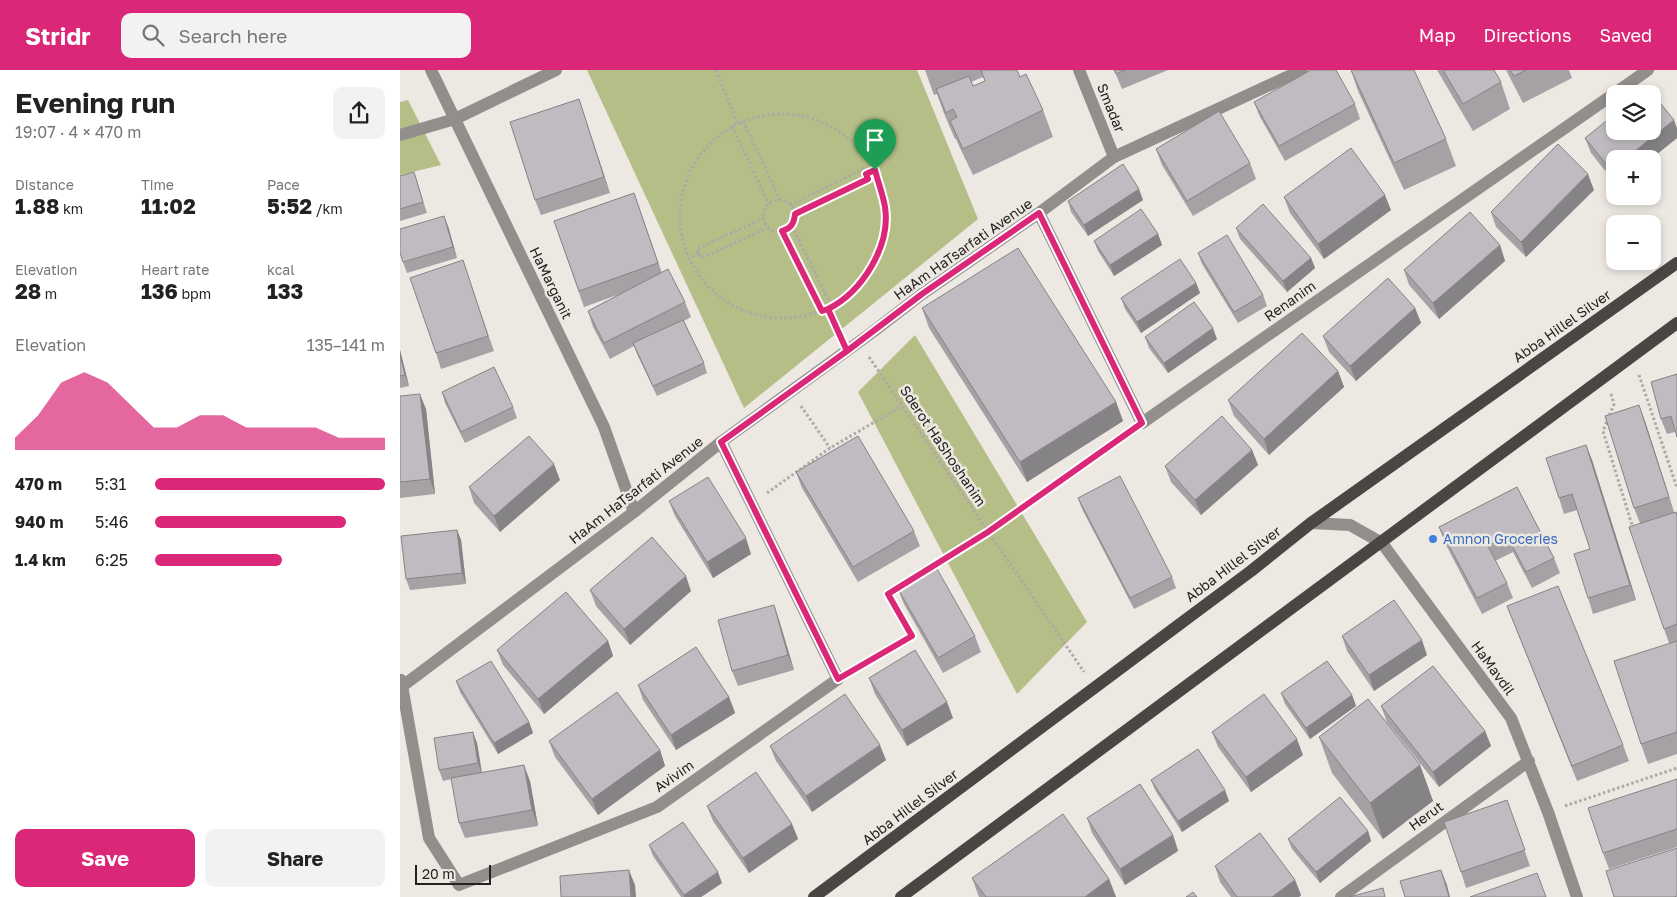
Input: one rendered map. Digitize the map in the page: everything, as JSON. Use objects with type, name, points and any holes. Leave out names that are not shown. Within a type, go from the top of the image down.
[{"type":"main road","name":"Abba Hillel Silver","points":[[814,897],[1251,571],[1311,523],[1677,263]]},
{"type":"main road","points":[[901,897],[1677,324]]},
{"type":"street","name":"HaMarganit","points":[[431,70],[604,427],[634,512]]},
{"type":"street","points":[[400,135],[455,119],[556,70]]},
{"type":"street","name":"Smadar","points":[[1079,70],[1114,156]]},
{"type":"street","name":"HaAm HaTsarfati Avenue","points":[[401,684],[634,512],[721,442],[922,294],[1039,213],[1114,156],[1302,70]]},
{"type":"street","name":"Renanim","points":[[1142,423],[1648,70]]},
{"type":"street","points":[[1039,213],[1142,423]]},
{"type":"street","points":[[721,442],[838,679]]},
{"type":"street","name":"HaMavdil","points":[[1311,523],[1350,525],[1382,542],[1511,718],[1548,812],[1578,897]]},
{"type":"street","name":"Avivim","points":[[401,684],[429,838],[459,885],[657,807],[838,679]]},
{"type":"street","name":"Herut","points":[[1341,897],[1528,761]]},
{"type":"path","points":[[716,70],[738,123]]},
{"type":"path","points":[[782,113],[832,126],[858,146],[875,170],[886,208],[885,229],[874,263],[861,283],[828,309],[780,319],[737,309],[705,285],[688,259],[678,219],[686,179],[710,142],[732,126],[743,121],[782,113]]},
{"type":"path","points":[[743,121],[780,200]]},
{"type":"path","points":[[732,126],[769,204]]},
{"type":"path","points":[[790,205],[863,169],[866,174],[868,179],[795,214]]},
{"type":"path","points":[[866,174],[875,170]]},
{"type":"path","points":[[780,200],[787,202],[793,208],[795,214],[794,221],[792,226],[782,231],[774,231],[768,228],[764,218],[769,204],[780,200]]},
{"type":"path","points":[[764,218],[697,249],[701,258],[768,228]]},
{"type":"path","points":[[792,226],[833,306]]},
{"type":"path","points":[[782,231],[822,311]]},
{"type":"path","points":[[688,259],[699,253]]},
{"type":"path","points":[[822,311],[833,306]]},
{"type":"path","points":[[828,309],[847,351]]},
{"type":"path","name":"Sderot HaShoshanim","points":[[858,342],[1095,687]]},
{"type":"path","points":[[1633,356],[1677,488]]},
{"type":"path","points":[[1605,377],[1614,404],[1603,431],[1635,534]]},
{"type":"path","points":[[790,392],[830,448]]},
{"type":"path","points":[[752,503],[830,448],[902,406]]},
{"type":"path","points":[[838,679],[912,636],[888,594],[988,532],[1142,423]]},
{"type":"path","points":[[1548,812],[1677,768]]},
{"type":"green space","points":[[587,70],[917,70],[978,219],[744,408]]},
{"type":"green space","points":[[408,100],[441,165],[400,175],[400,102]]},
{"type":"green space","points":[[915,335],[1087,622],[1017,694],[858,392]]},
{"type":"building","points":[[981,70],[1017,70],[1020,77],[1026,74],[1043,110],[963,149],[950,121],[957,117],[953,109],[946,113],[936,89],[969,76],[973,86],[985,81]]},
{"type":"building","points":[[1114,70],[1125,70],[1116,74]]},
{"type":"building","points":[[1311,70],[1336,70],[1355,104],[1279,146],[1254,102]]},
{"type":"building","points":[[1351,70],[1414,70],[1446,139],[1394,163]]},
{"type":"building","points":[[1443,70],[1494,70],[1501,82],[1463,104]]},
{"type":"building","points":[[1510,70],[1526,70],[1514,76]]},
{"type":"building","points":[[579,99],[604,177],[535,200],[510,122]]},
{"type":"building","points":[[1661,104],[1674,120],[1661,130]]},
{"type":"building","points":[[1219,111],[1250,163],[1187,201],[1156,149]]},
{"type":"building","points":[[1606,121],[1606,140],[1649,140],[1636,150],[1606,150],[1606,164],[1585,138]]},
{"type":"building","points":[[1558,144],[1588,174],[1521,242],[1491,212]]},
{"type":"building","points":[[1351,148],[1385,195],[1318,244],[1284,197]]},
{"type":"building","points":[[1123,164],[1139,189],[1084,225],[1068,201]]},
{"type":"building","points":[[414,172],[423,202],[400,209],[400,176]]},
{"type":"building","points":[[634,193],[658,263],[579,291],[554,221]]},
{"type":"building","points":[[1263,204],[1311,258],[1283,281],[1236,228]]},
{"type":"building","points":[[1141,209],[1158,234],[1110,265],[1094,241]]},
{"type":"building","points":[[1470,212],[1500,245],[1433,303],[1404,270]]},
{"type":"building","points":[[444,216],[453,247],[403,262],[400,253],[400,229]]},
{"type":"building","points":[[1227,235],[1263,295],[1234,312],[1198,253]]},
{"type":"building","points":[[1018,248],[1116,402],[1020,462],[922,308]]},
{"type":"building","points":[[1180,259],[1196,283],[1137,322],[1121,298]]},
{"type":"building","points":[[463,260],[488,336],[436,353],[410,278]]},
{"type":"building","points":[[668,269],[685,302],[604,343],[588,311]]},
{"type":"building","points":[[1388,278],[1415,308],[1350,366],[1323,336]]},
{"type":"building","points":[[1194,302],[1213,328],[1164,363],[1145,337]]},
{"type":"building","points":[[683,320],[704,363],[653,386],[633,343]]},
{"type":"building","points":[[1302,333],[1338,371],[1264,439],[1228,400]]},
{"type":"building","points":[[400,355],[405,375],[400,376]]},
{"type":"building","points":[[494,367],[513,407],[461,432],[442,392]]},
{"type":"building","points":[[1677,374],[1677,437],[1671,416],[1661,419],[1651,382]]},
{"type":"building","points":[[420,394],[430,479],[400,482],[400,396]]},
{"type":"building","points":[[1639,405],[1669,497],[1634,508],[1605,416]]},
{"type":"building","points":[[1222,416],[1252,450],[1195,500],[1165,466]]},
{"type":"building","points":[[529,436],[554,464],[494,516],[469,487]]},
{"type":"building","points":[[858,436],[914,531],[853,567],[796,472]]},
{"type":"building","points":[[1586,445],[1630,585],[1588,598],[1574,554],[1590,549],[1572,494],[1559,498],[1546,458]]},
{"type":"building","points":[[1120,476],[1172,577],[1130,598],[1078,498]]},
{"type":"building","points":[[708,477],[746,538],[707,562],[669,501]]},
{"type":"building","points":[[1517,487],[1554,558],[1526,572],[1507,536],[1488,546],[1507,583],[1477,598],[1439,527]]},
{"type":"building","points":[[1676,512],[1677,624],[1664,629],[1629,527]]},
{"type":"building","points":[[457,530],[462,573],[406,579],[401,536]]},
{"type":"building","points":[[652,537],[686,576],[624,629],[590,590]]},
{"type":"building","points":[[936,567],[975,636],[938,658],[898,589]]},
{"type":"building","points":[[1558,586],[1623,745],[1572,766],[1507,606]]},
{"type":"building","points":[[566,592],[608,641],[538,699],[497,650]]},
{"type":"building","points":[[1394,600],[1422,640],[1369,675],[1342,636]]},
{"type":"building","points":[[774,605],[788,655],[732,671],[718,620]]},
{"type":"building","points":[[1677,641],[1677,732],[1641,744],[1614,661]]},
{"type":"building","points":[[696,647],[729,697],[671,735],[638,685]]},
{"type":"building","points":[[915,650],[947,702],[902,730],[869,678]]},
{"type":"building","points":[[491,661],[529,722],[494,743],[456,681]]},
{"type":"building","points":[[1327,661],[1352,695],[1306,728],[1281,693]]},
{"type":"building","points":[[1433,666],[1485,731],[1433,772],[1381,706]]},
{"type":"building","points":[[617,692],[660,750],[592,799],[549,741]]},
{"type":"building","points":[[845,694],[880,745],[806,796],[770,746]]},
{"type":"building","points":[[1264,694],[1297,739],[1246,777],[1212,732]]},
{"type":"building","points":[[1368,699],[1420,765],[1370,803],[1319,737]]},
{"type":"building","points":[[473,732],[478,763],[439,770],[434,738]]},
{"type":"building","points":[[1198,749],[1225,790],[1178,821],[1151,780]]},
{"type":"building","points":[[524,765],[532,810],[459,823],[451,778]]},
{"type":"building","points":[[756,772],[792,824],[743,858],[707,806]]},
{"type":"building","points":[[1677,779],[1677,829],[1603,853],[1588,808]]},
{"type":"building","points":[[1140,784],[1173,835],[1120,869],[1087,818]]},
{"type":"building","points":[[1340,797],[1368,831],[1316,872],[1288,839]]},
{"type":"building","points":[[1507,800],[1525,850],[1461,872],[1444,822]]},
{"type":"building","points":[[1063,814],[1109,879],[1085,897],[986,897],[972,878]]},
{"type":"building","points":[[683,822],[718,872],[684,895],[649,845]]},
{"type":"building","points":[[1260,833],[1295,880],[1272,897],[1237,897],[1215,866]]},
{"type":"building","points":[[1677,848],[1677,896],[1614,897],[1606,871]]},
{"type":"building","points":[[629,870],[631,897],[561,897],[560,876]]},
{"type":"building","points":[[1441,870],[1449,897],[1405,897],[1400,881]]},
{"type":"building","points":[[1537,873],[1546,897],[1470,897]]},
{"type":"building","points":[[1383,888],[1385,897],[1349,897]]},
{"type":"building","points":[[1193,892],[1197,897],[1186,897]]},
{"type":"place","name":"Amnon Groceries","points":[[1433,539]]},
{"type":"route","points":[[875,170],[866,174],[868,179],[795,214],[792,226],[782,231],[822,311],[828,309],[847,351],[922,294],[1039,213],[1142,423],[988,532],[888,594],[912,636],[838,679],[721,442],[847,351],[828,309],[861,283],[874,263],[885,229],[886,208],[875,170]]}]
